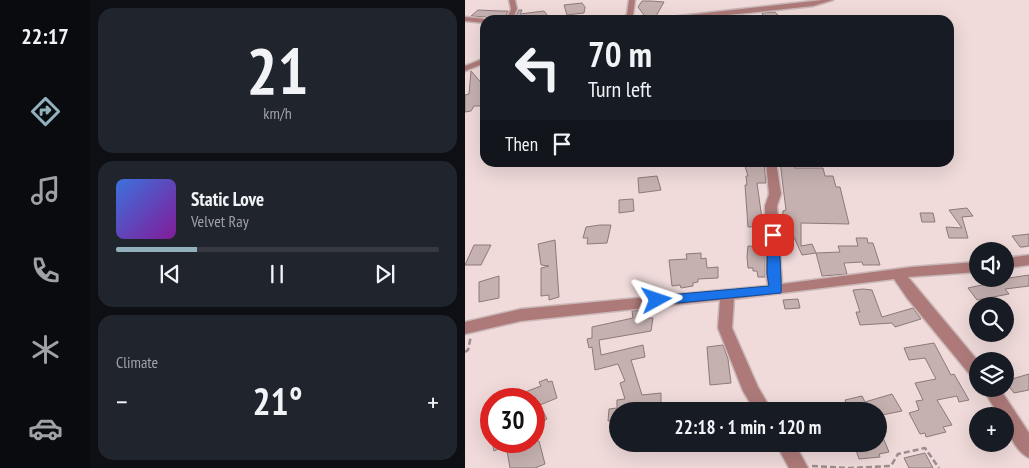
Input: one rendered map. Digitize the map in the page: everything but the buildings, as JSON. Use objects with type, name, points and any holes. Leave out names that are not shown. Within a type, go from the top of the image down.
[{"type":"street","points":[[511,15],[514,9],[512,0]]},
{"type":"street","points":[[629,15],[632,0]]},
{"type":"street","points":[[706,15],[813,4],[830,0]]},
{"type":"street","points":[[465,19],[480,20]]},
{"type":"street","points":[[465,69],[480,62]]},
{"type":"street","points":[[772,167],[775,194],[771,206],[773,273],[776,290]]},
{"type":"street","points":[[1014,262],[1029,260]]},
{"type":"street","points":[[469,328],[521,315],[776,290],[898,274],[969,268]]},
{"type":"street","points":[[898,274],[911,294],[969,362]]},
{"type":"street","points":[[727,294],[725,328],[751,391],[758,402]]},
{"type":"street","points":[[996,397],[1029,449]]},
{"type":"street","points":[[790,452],[799,467]]},
{"type":"path","points":[[465,352],[468,350],[469,328]]},
{"type":"path","points":[[799,467],[850,468],[891,466],[898,454],[925,448],[939,468]]},
{"type":"route","points":[[657,300],[776,290],[773,273],[773,235]]}]
